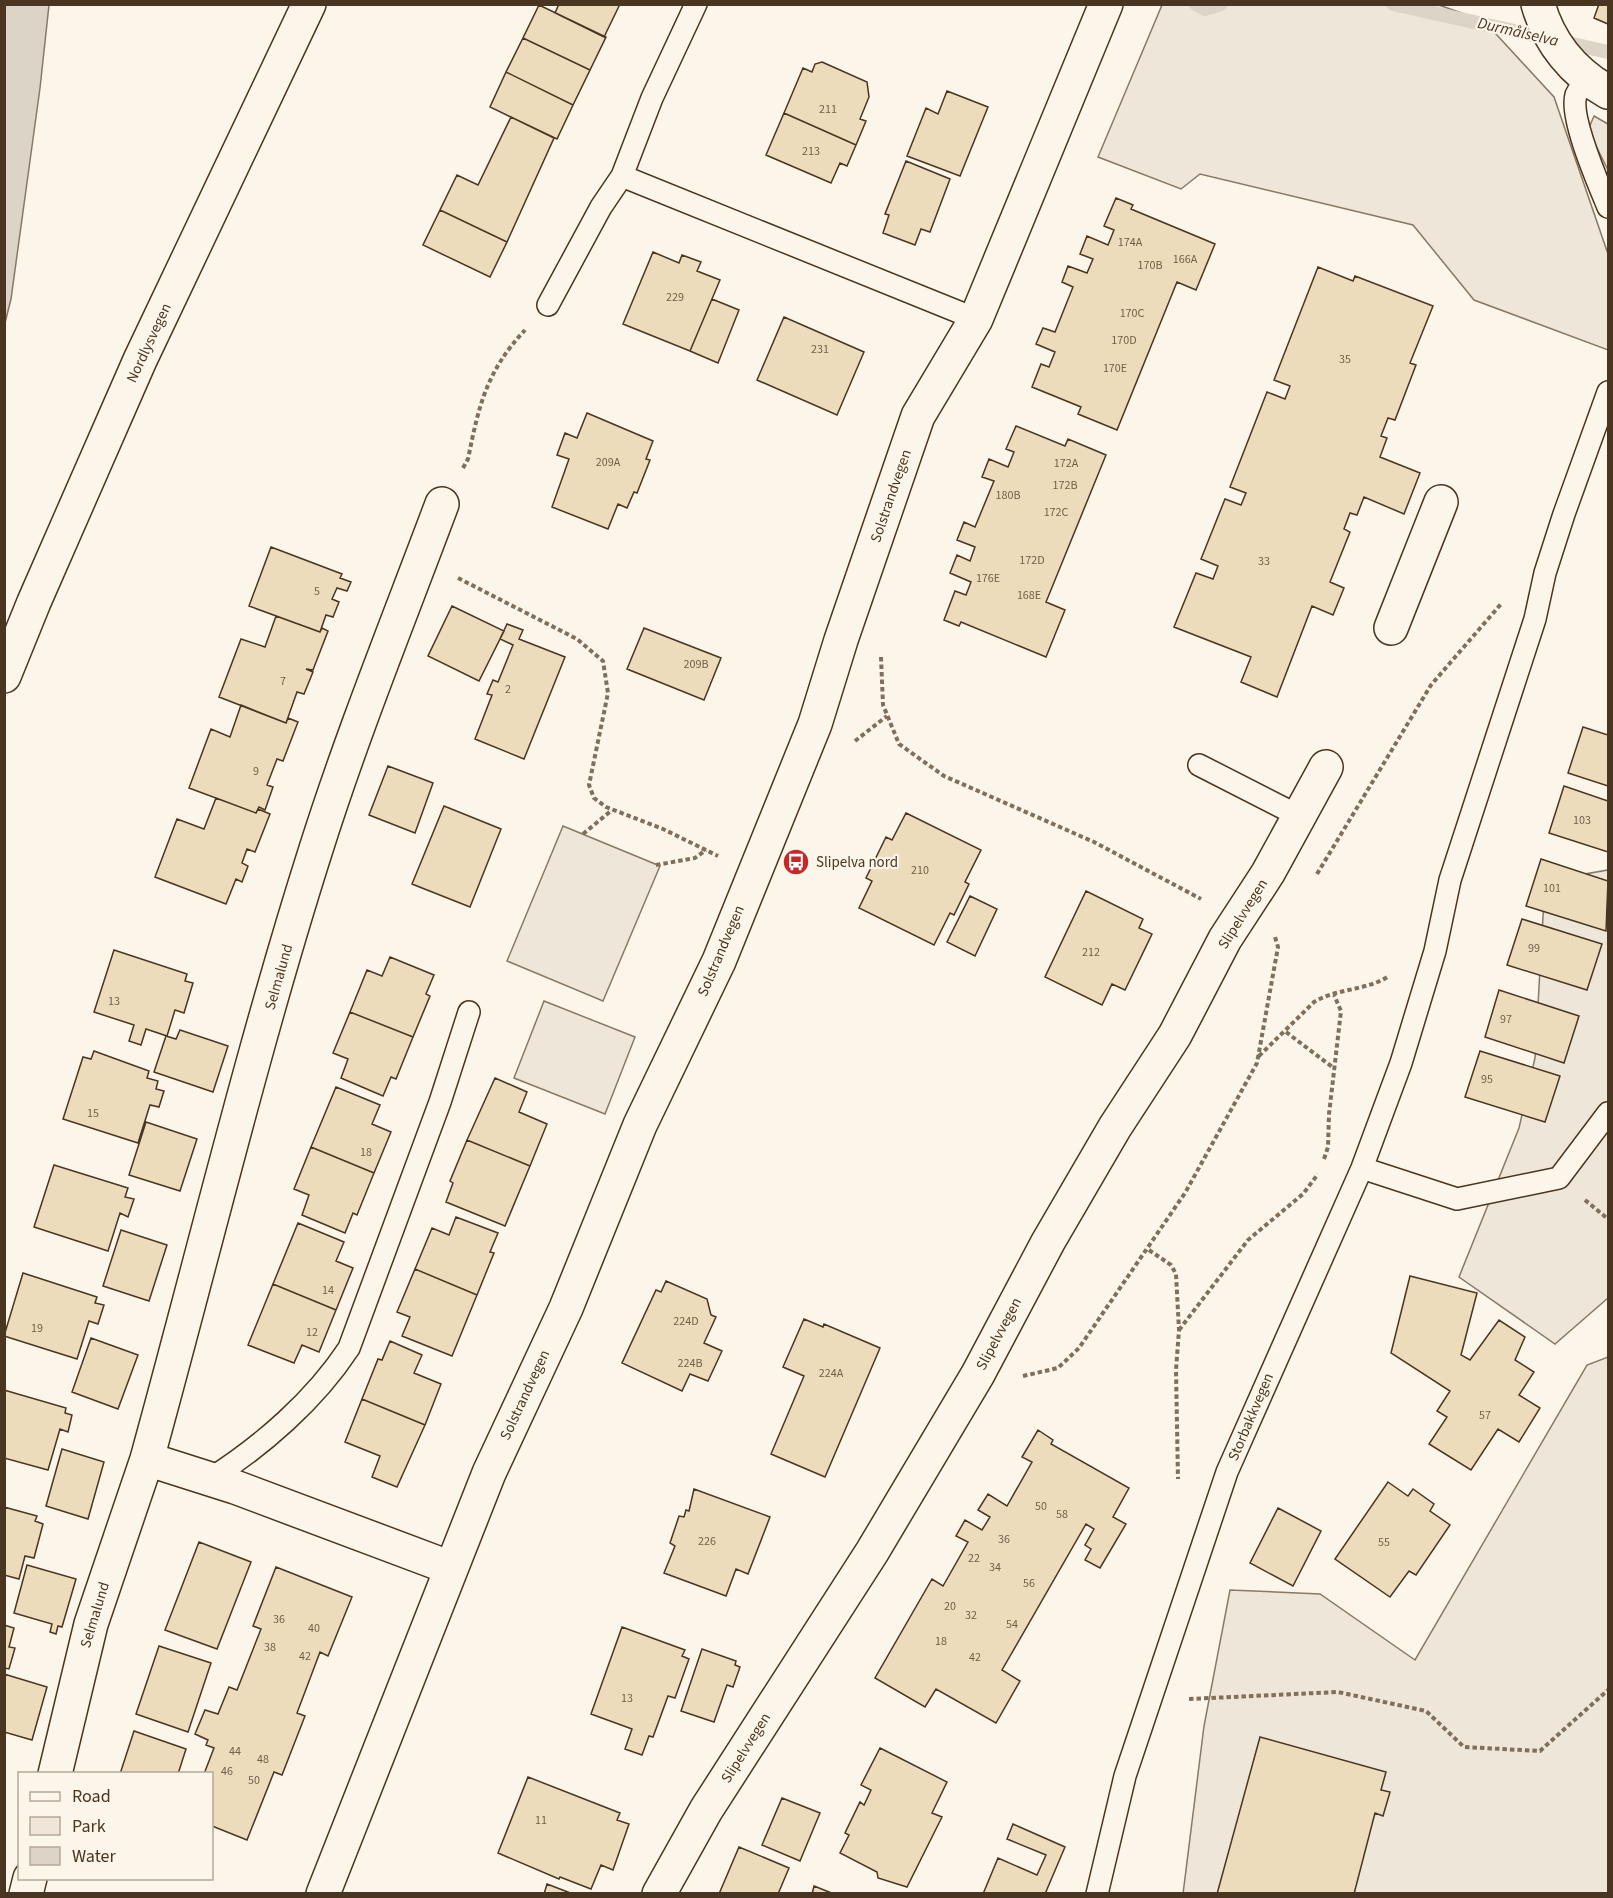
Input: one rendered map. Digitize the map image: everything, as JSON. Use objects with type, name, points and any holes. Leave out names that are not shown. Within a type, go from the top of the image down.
[{"type":"main road","name":"Solstrandvegen","points":[[323,1893],[489,1473],[566,1308],[640,1125],[719,961],[815,724],[841,640],[918,416],[976,319],[1106,4]]},
{"type":"main road","points":[[1539,4],[1555,42],[1597,86]]},
{"type":"main road","name":"Nordlysvegen","points":[[4,675],[136,370],[308,8]]},
{"type":"main road","points":[[1391,628],[1441,502]]},
{"type":"main road","name":"Selmalund","points":[[55,1772],[91,1624],[147,1459],[218,1189],[316,850],[363,710],[442,504]]},
{"type":"main road","name":"Slipelvvegen","points":[[659,1893],[706,1810],[872,1552],[978,1374],[1048,1242],[1115,1127],[1175,1035],[1240,915],[1326,766]]},
{"type":"main road","points":[[147,1459],[210,1479],[451,1568]]},
{"type":"lane","points":[[548,305],[602,207],[622,176],[652,98],[696,4]]},
{"type":"lane","points":[[1597,86],[1575,96],[1576,113],[1592,171],[1608,207]]},
{"type":"lane","points":[[622,176],[976,319]]},
{"type":"lane","name":"Storbakkvegen","points":[[1097,1893],[1125,1776],[1239,1442],[1362,1168],[1401,1063],[1435,951],[1450,880],[1535,619],[1545,573],[1608,392]]},
{"type":"lane","points":[[1199,765],[1299,816]]},
{"type":"lane","points":[[210,1479],[236,1462],[292,1413],[331,1376],[349,1348],[433,1123],[469,1012]]},
{"type":"lane","points":[[1362,1168],[1457,1199],[1559,1178],[1608,1113]]},
{"type":"path","points":[[442,504],[468,459],[479,402],[506,350],[548,305]]},
{"type":"path","points":[[418,567],[457,577],[577,639],[603,661],[608,693],[590,785],[594,798],[612,810],[663,829],[753,873]]},
{"type":"path","points":[[1313,878],[1335,848],[1410,716],[1431,685],[1462,646],[1521,584],[1545,573]]},
{"type":"path","points":[[841,640],[881,653],[883,705],[899,744],[944,776],[1094,842],[1274,932],[1278,947],[1258,1056],[1223,1129],[1149,1250],[1079,1348],[1058,1368],[1001,1381],[978,1374]]},
{"type":"path","points":[[583,834],[612,810]]},
{"type":"path","points":[[656,865],[695,858],[706,850]]},
{"type":"path","points":[[1258,1056],[1286,1032],[1314,1002],[1324,996],[1375,985],[1406,961],[1435,951]]},
{"type":"path","points":[[1323,1162],[1328,1147],[1329,1114],[1341,1011],[1334,995]]},
{"type":"path","points":[[1286,1032],[1335,1069]]},
{"type":"path","points":[[1179,1330],[1248,1240],[1303,1194],[1321,1170]]},
{"type":"path","points":[[1149,1250],[1171,1265],[1176,1274],[1179,1330],[1176,1370],[1178,1479]]},
{"type":"path","points":[[1149,1701],[1338,1692],[1426,1711],[1464,1747],[1540,1751],[1608,1690]]},
{"type":"green space","points":[[1162,5],[1439,5],[1484,21],[1554,97],[1608,254],[1608,350],[1474,300],[1413,225],[1200,174],[1181,189],[1098,157]]},
{"type":"green space","points":[[1594,116],[1608,124],[1608,170],[1588,130]]},
{"type":"green space","points":[[563,826],[660,866],[603,1001],[507,961]]},
{"type":"green space","points":[[1608,870],[1608,1298],[1555,1344],[1459,1277],[1519,1128],[1535,1058],[1545,881]]},
{"type":"green space","points":[[544,1001],[635,1037],[605,1114],[514,1078]]},
{"type":"green space","points":[[1608,1357],[1608,1893],[1183,1894],[1204,1726],[1230,1590],[1320,1594],[1415,1660],[1587,1365]]},
{"type":"water","points":[[5,4],[49,5],[11,299],[5,323]]},
{"type":"building","points":[[559,4],[620,4],[604,37],[555,13]]},
{"type":"building","points":[[1599,4],[1608,4],[1608,24],[1594,18]]},
{"type":"building","points":[[539,5],[606,37],[590,70],[523,38]]},
{"type":"building","points":[[523,38],[590,70],[573,105],[506,72]]},
{"type":"building","points":[[822,62],[867,82],[869,97],[860,119],[866,121],[856,145],[784,113],[803,68],[812,72],[815,64]]},
{"type":"building","points":[[506,72],[573,105],[557,139],[490,107]]},
{"type":"building","points":[[947,91],[988,107],[960,176],[907,156],[926,108],[938,114]]},
{"type":"building","points":[[784,113],[856,145],[847,166],[840,163],[831,183],[766,155]]},
{"type":"building","points":[[511,117],[554,138],[507,242],[440,210],[457,175],[478,185]]},
{"type":"building","points":[[906,161],[950,179],[930,232],[921,229],[915,245],[883,233],[889,215],[885,214]]},
{"type":"building","points":[[1116,198],[1133,205],[1131,209],[1215,244],[1196,290],[1177,282],[1117,430],[1078,414],[1081,407],[1032,387],[1041,364],[1049,367],[1055,352],[1036,344],[1043,328],[1055,332],[1073,287],[1062,282],[1068,266],[1087,273],[1093,259],[1080,254],[1087,236],[1108,245],[1114,230],[1104,226]]},
{"type":"building","points":[[440,210],[507,242],[490,277],[423,245]]},
{"type":"building","points":[[653,252],[679,263],[682,255],[701,262],[697,271],[720,280],[690,351],[623,324]]},
{"type":"building","points":[[1318,267],[1353,281],[1355,276],[1433,306],[1410,363],[1416,365],[1395,420],[1388,418],[1381,436],[1387,438],[1380,457],[1420,473],[1404,514],[1364,497],[1357,515],[1350,513],[1344,529],[1350,532],[1330,582],[1344,588],[1333,615],[1312,606],[1277,697],[1241,682],[1251,657],[1174,627],[1196,573],[1213,579],[1218,566],[1201,559],[1225,499],[1241,505],[1246,493],[1230,487],[1267,392],[1285,399],[1290,386],[1274,380]]},
{"type":"building","points":[[712,299],[739,310],[718,363],[690,351]]},
{"type":"building","points":[[784,317],[864,352],[837,415],[757,380]]},
{"type":"building","points":[[587,413],[653,441],[646,459],[650,460],[637,493],[634,492],[627,508],[618,504],[608,529],[552,507],[569,459],[557,455],[565,433],[577,438]]},
{"type":"building","points":[[1016,426],[1065,446],[1068,439],[1106,455],[1046,602],[1065,610],[1046,657],[961,622],[959,626],[944,620],[955,591],[966,595],[971,582],[950,573],[957,555],[970,561],[975,547],[957,540],[964,522],[975,527],[994,481],[982,477],[989,459],[1008,467],[1014,452],[1006,449]]},
{"type":"building","points":[[271,547],[342,574],[340,578],[351,582],[347,591],[337,588],[332,599],[339,602],[333,617],[326,615],[320,632],[249,606]]},
{"type":"building","points":[[452,606],[504,631],[479,681],[428,656]]},
{"type":"building","points":[[276,616],[320,632],[322,628],[328,631],[313,670],[306,669],[313,672],[304,694],[297,692],[286,723],[219,697],[241,639],[265,647]]},
{"type":"building","points":[[507,624],[523,630],[519,639],[565,657],[524,759],[475,739],[492,695],[487,694],[493,680],[498,682],[513,645],[500,639]]},
{"type":"building","points":[[644,628],[721,658],[704,700],[627,669]]},
{"type":"building","points":[[241,705],[286,723],[288,718],[298,722],[283,761],[277,759],[267,785],[273,787],[265,810],[259,807],[256,813],[189,788],[211,729],[230,737]]},
{"type":"building","points":[[1583,727],[1608,735],[1608,786],[1568,773]]},
{"type":"building","points":[[388,766],[433,783],[415,833],[369,815]]},
{"type":"building","points":[[1564,786],[1608,801],[1608,852],[1549,833]]},
{"type":"building","points":[[216,798],[256,813],[258,809],[270,814],[255,852],[247,849],[242,863],[248,866],[242,882],[236,879],[226,904],[155,877],[177,819],[204,829]]},
{"type":"building","points":[[444,806],[501,829],[470,907],[412,884]]},
{"type":"building","points":[[906,813],[981,850],[965,882],[969,884],[954,915],[950,913],[934,945],[859,908],[872,881],[866,878],[886,837],[892,840]]},
{"type":"building","points":[[1541,859],[1608,881],[1606,931],[1526,906]]},
{"type":"building","points":[[1086,891],[1143,919],[1139,928],[1152,934],[1125,990],[1112,984],[1102,1005],[1045,977]]},
{"type":"building","points":[[970,896],[997,909],[975,956],[947,942]]},
{"type":"building","points":[[1522,919],[1602,944],[1587,990],[1507,965]]},
{"type":"building","points":[[114,950],[187,974],[185,981],[193,983],[184,1013],[175,1010],[167,1036],[146,1029],[141,1045],[129,1041],[134,1025],[94,1012]]},
{"type":"building","points":[[390,957],[434,975],[426,994],[430,996],[413,1037],[350,1012],[367,970],[382,976]]},
{"type":"building","points":[[1499,990],[1579,1016],[1564,1063],[1485,1037]]},
{"type":"building","points":[[350,1012],[413,1037],[396,1079],[391,1077],[383,1096],[341,1078],[348,1059],[333,1053]]},
{"type":"building","points":[[180,1030],[228,1046],[213,1092],[154,1072],[166,1036],[176,1039]]},
{"type":"building","points":[[94,1051],[149,1071],[147,1078],[158,1081],[156,1089],[164,1091],[159,1107],[150,1105],[138,1143],[63,1119],[83,1057],[91,1059]]},
{"type":"building","points":[[1480,1051],[1560,1076],[1545,1122],[1465,1097]]},
{"type":"building","points":[[495,1078],[527,1092],[519,1112],[547,1124],[530,1166],[467,1140]]},
{"type":"building","points":[[336,1087],[380,1105],[372,1124],[391,1132],[374,1173],[311,1147]]},
{"type":"building","points":[[146,1122],[197,1139],[180,1191],[129,1175]]},
{"type":"building","points":[[467,1140],[530,1166],[505,1226],[446,1202],[453,1183],[450,1181]]},
{"type":"building","points":[[311,1147],[374,1173],[357,1215],[353,1213],[345,1233],[302,1215],[309,1195],[294,1189]]},
{"type":"building","points":[[54,1165],[128,1188],[125,1197],[134,1199],[128,1217],[120,1213],[108,1251],[34,1227]]},
{"type":"building","points":[[456,1217],[498,1233],[490,1252],[494,1253],[477,1295],[415,1269],[432,1228],[449,1235]]},
{"type":"building","points":[[298,1223],[344,1242],[336,1261],[353,1268],[336,1310],[273,1284]]},
{"type":"building","points":[[121,1230],[167,1245],[149,1301],[103,1286]]},
{"type":"building","points":[[415,1269],[477,1295],[452,1356],[402,1336],[410,1317],[397,1312]]},
{"type":"building","points":[[23,1273],[97,1297],[95,1303],[104,1305],[98,1324],[89,1321],[77,1359],[4,1336]]},
{"type":"building","points":[[1410,1276],[1477,1293],[1461,1355],[1470,1360],[1499,1320],[1525,1337],[1515,1360],[1534,1372],[1519,1395],[1540,1408],[1519,1442],[1498,1429],[1471,1470],[1429,1444],[1447,1417],[1437,1411],[1450,1391],[1391,1353]]},
{"type":"building","points":[[666,1281],[707,1299],[711,1315],[716,1317],[704,1343],[722,1351],[708,1381],[690,1374],[682,1391],[622,1363],[656,1290],[661,1292]]},
{"type":"building","points":[[273,1284],[336,1310],[319,1352],[302,1345],[294,1363],[248,1345]]},
{"type":"building","points":[[804,1319],[823,1327],[824,1324],[880,1348],[825,1477],[771,1454],[804,1376],[783,1367]]},
{"type":"building","points":[[91,1338],[138,1355],[118,1409],[72,1392]]},
{"type":"building","points":[[390,1341],[422,1355],[414,1373],[441,1384],[425,1425],[362,1399],[378,1359],[382,1360]]},
{"type":"building","points":[[4,1390],[66,1408],[65,1413],[72,1415],[68,1432],[60,1429],[48,1470],[4,1458]]},
{"type":"building","points":[[362,1399],[425,1425],[397,1487],[372,1477],[380,1456],[345,1442]]},
{"type":"building","points":[[1038,1430],[1053,1440],[1051,1444],[1129,1488],[1113,1517],[1126,1524],[1100,1568],[1085,1560],[1091,1549],[1085,1545],[1094,1529],[1086,1524],[1002,1670],[1020,1681],[996,1723],[936,1689],[925,1707],[875,1678],[932,1579],[943,1586],[968,1542],[956,1536],[965,1520],[982,1530],[990,1517],[978,1510],[988,1494],[1007,1506],[1032,1462],[1022,1457]]},
{"type":"building","points":[[62,1449],[104,1462],[88,1519],[46,1506]]},
{"type":"building","points":[[1388,1482],[1408,1496],[1413,1489],[1434,1504],[1430,1511],[1450,1525],[1416,1575],[1409,1571],[1390,1597],[1335,1559]]},
{"type":"building","points":[[694,1489],[770,1517],[748,1574],[736,1569],[726,1596],[664,1573],[675,1546],[670,1543],[679,1516],[684,1517],[686,1510],[689,1511]]},
{"type":"building","points":[[4,1507],[37,1516],[35,1521],[43,1524],[34,1558],[25,1556],[19,1579],[4,1575]]},
{"type":"building","points":[[1278,1508],[1321,1531],[1293,1586],[1250,1563]]},
{"type":"building","points":[[199,1542],[251,1562],[217,1649],[165,1630]]},
{"type":"building","points":[[27,1565],[76,1579],[62,1627],[58,1626],[56,1634],[50,1632],[52,1624],[14,1613]]},
{"type":"building","points":[[276,1567],[352,1597],[328,1656],[320,1652],[297,1713],[305,1716],[282,1775],[274,1772],[247,1840],[213,1826],[213,1772],[205,1772],[214,1748],[206,1745],[208,1740],[195,1734],[205,1710],[218,1714],[229,1687],[237,1690],[261,1629],[253,1626]]},
{"type":"building","points":[[4,1625],[14,1628],[9,1647],[15,1648],[9,1669],[4,1668]]},
{"type":"building","points":[[622,1627],[685,1650],[682,1656],[689,1659],[675,1698],[668,1696],[653,1737],[649,1736],[642,1755],[625,1749],[632,1729],[591,1714]]},
{"type":"building","points":[[159,1646],[211,1663],[188,1732],[136,1714]]},
{"type":"building","points":[[702,1649],[736,1661],[735,1665],[740,1667],[733,1687],[727,1685],[714,1722],[681,1711]]},
{"type":"building","points":[[4,1674],[47,1687],[32,1740],[4,1732]]},
{"type":"building","points":[[134,1731],[186,1749],[179,1772],[121,1772]]},
{"type":"building","points":[[1260,1737],[1386,1772],[1381,1790],[1390,1792],[1383,1816],[1375,1813],[1354,1894],[1217,1894]]},
{"type":"building","points":[[880,1748],[947,1782],[932,1813],[942,1817],[907,1887],[878,1878],[877,1872],[840,1853],[849,1835],[845,1833],[860,1802],[864,1805],[871,1790],[861,1785]]},
{"type":"building","points":[[528,1777],[620,1813],[617,1820],[629,1824],[613,1870],[601,1865],[591,1889],[560,1877],[559,1879],[498,1853]]},
{"type":"building","points":[[782,1798],[820,1813],[800,1861],[762,1845]]},
{"type":"building","points":[[1013,1824],[1065,1847],[1045,1894],[983,1894],[998,1858],[1037,1875],[1046,1855],[1007,1839]]},
{"type":"building","points":[[739,1847],[789,1868],[778,1894],[719,1894]]},
{"type":"building","points":[[547,1884],[573,1894],[544,1894]]},
{"type":"building","points":[[814,1886],[834,1894],[812,1894]]},
{"type":"waterway","name":"Durmålselva","points":[[1196,4],[1205,9],[1221,4]]},
{"type":"waterway","name":"Durmålselva","points":[[1393,4],[1608,52]]},
{"type":"place","name":"Slipelva nord","points":[[796,862]]}]
